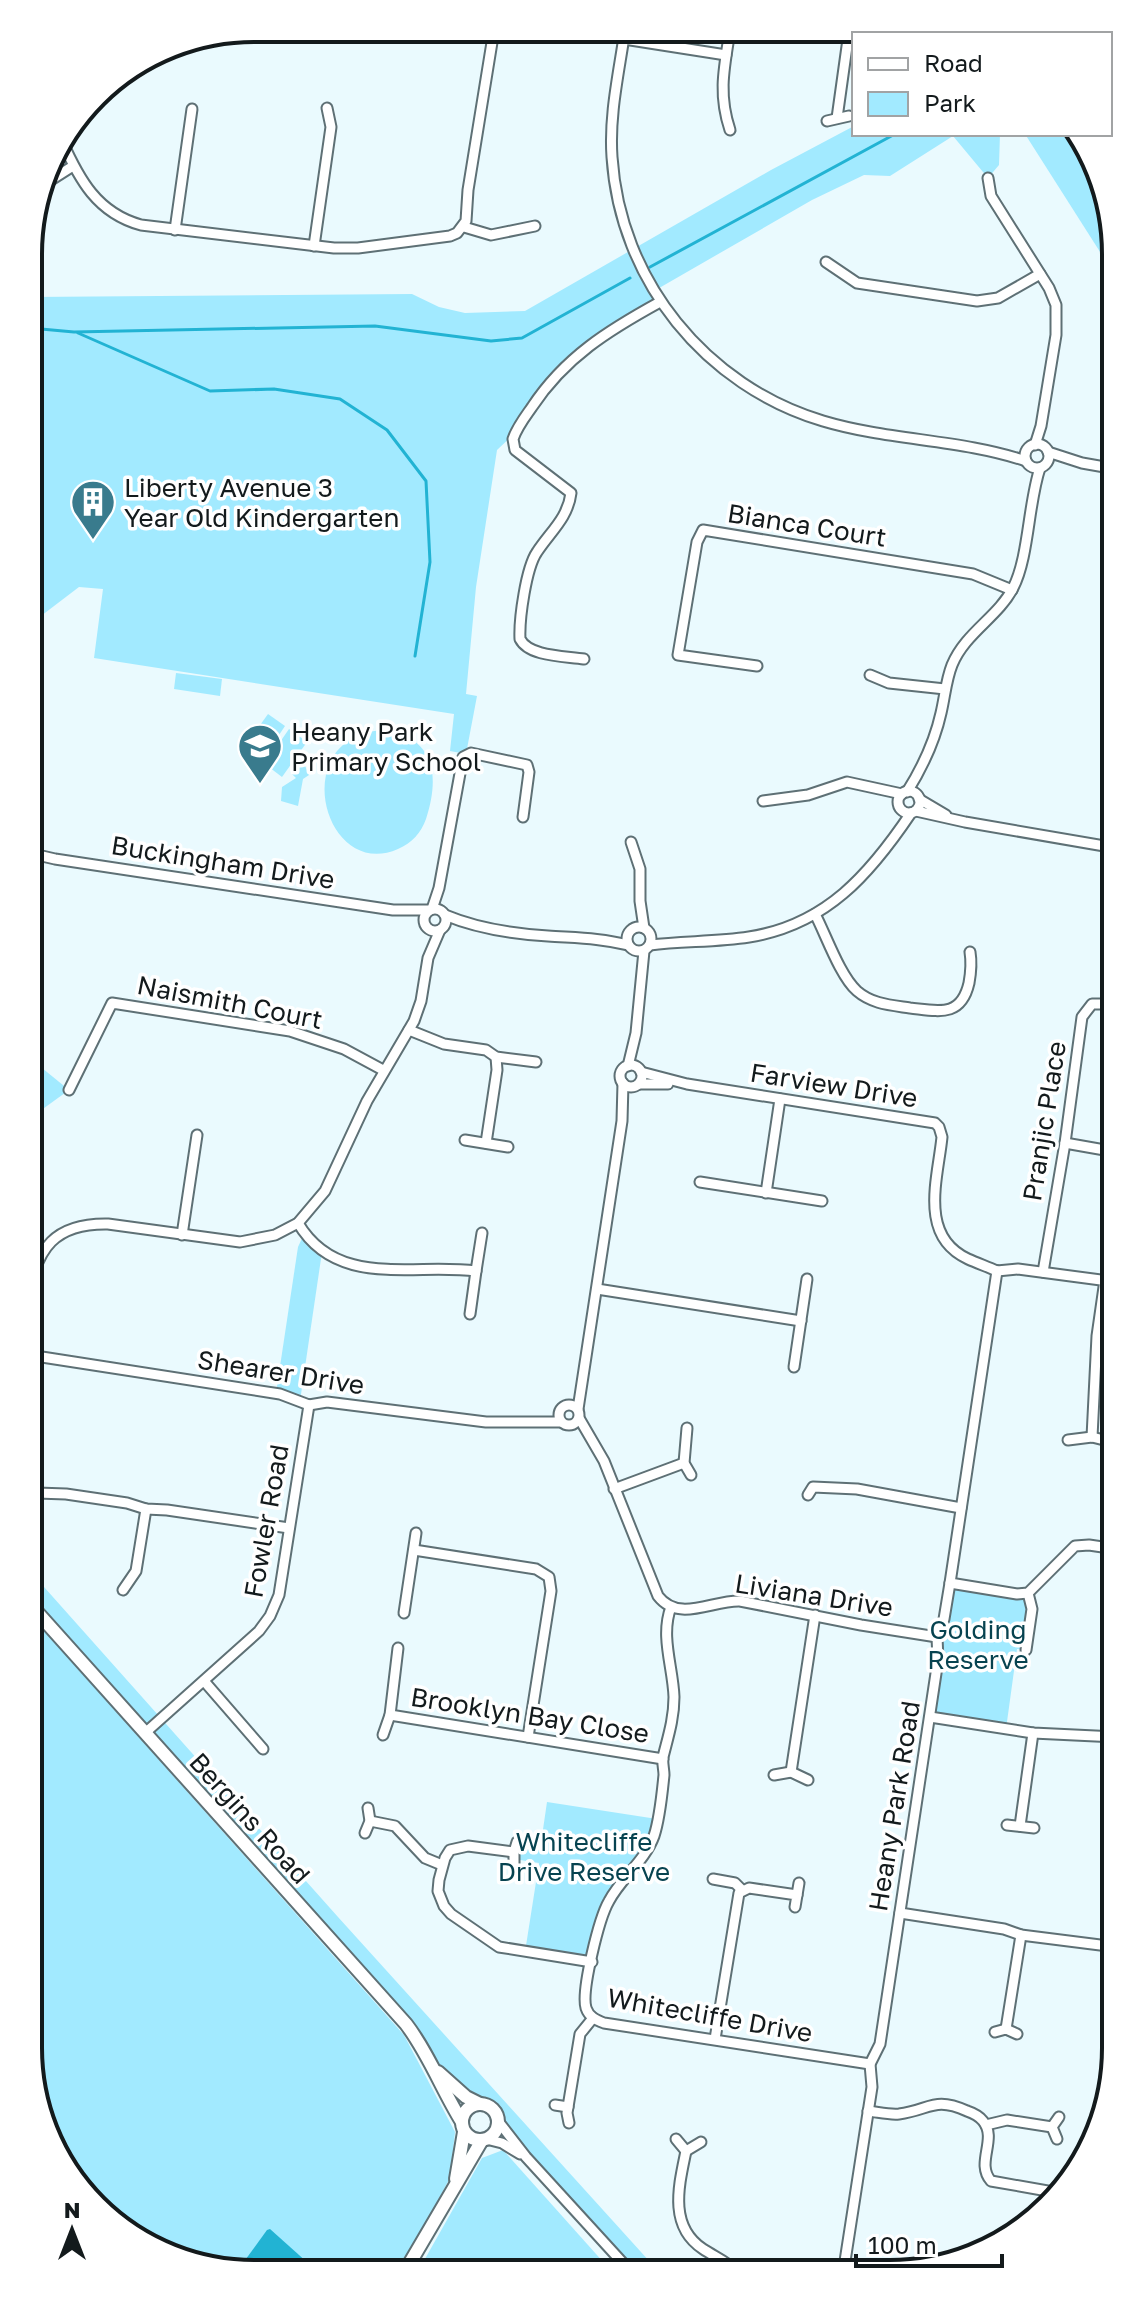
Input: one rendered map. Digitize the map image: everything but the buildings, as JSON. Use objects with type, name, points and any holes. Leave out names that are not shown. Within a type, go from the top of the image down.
[{"type":"main road","name":"Bergins Road","points":[[42,1618],[414,2034],[463,2127]]},
{"type":"main road","name":"Bergins Road","points":[[433,2067],[466,2097],[480,2104]]},
{"type":"main road","points":[[411,2260],[484,2139],[495,2132],[498,2121],[490,2107],[480,2104],[467,2110],[454,2186]]},
{"type":"main road","points":[[463,2127],[476,2140],[484,2139]]},
{"type":"street","points":[[67,153],[93,197],[113,214],[130,222],[314,246],[358,248],[450,236],[464,227],[492,42]]},
{"type":"street","points":[[623,42],[613,103],[614,176],[625,228],[660,302],[692,340],[728,373],[787,408],[852,428],[994,450],[1039,448],[1102,467]]},
{"type":"street","points":[[660,42],[726,55]]},
{"type":"street","points":[[728,42],[722,99],[730,130]]},
{"type":"street","points":[[847,42],[832,119],[849,116]]},
{"type":"street","points":[[314,246],[331,127],[327,108]]},
{"type":"street","points":[[175,230],[192,109]]},
{"type":"street","points":[[57,176],[73,166]]},
{"type":"street","points":[[893,839],[902,799],[922,766],[939,720],[953,662],[964,643],[1012,590],[1021,560],[1032,495],[1043,466],[1039,448],[1057,320],[1056,305],[991,196],[988,178]]},
{"type":"street","points":[[464,227],[491,235],[535,226]]},
{"type":"street","points":[[826,262],[857,283],[977,301],[998,298],[1040,274]]},
{"type":"street","points":[[584,659],[526,648],[520,639],[531,566],[537,551],[559,525],[571,493],[515,450],[513,439],[543,390],[570,360],[608,332],[660,302]]},
{"type":"street","points":[[1032,495],[1027,463],[1039,448]]},
{"type":"street","points":[[994,450],[1043,466],[1082,463]]},
{"type":"street","name":"Bianca Court","points":[[757,666],[678,655],[697,542],[703,530],[973,574],[1012,590]]},
{"type":"street","points":[[870,675],[889,683],[945,689]]},
{"type":"street","points":[[428,958],[446,922],[436,911],[463,757],[471,753],[527,765],[529,772],[523,817]]},
{"type":"street","points":[[600,938],[631,931],[647,939],[750,937],[793,925],[815,914],[857,883],[914,812],[919,798],[922,766]]},
{"type":"street","points":[[763,801],[798,798],[847,782],[902,799],[919,798],[956,820]]},
{"type":"street","points":[[902,799],[904,812],[1102,846]]},
{"type":"street","points":[[622,1121],[637,1085],[636,1033],[647,939],[640,901],[640,869],[631,842]]},
{"type":"street","name":"Buckingham Drive","points":[[42,857],[393,910],[436,911],[481,926]]},
{"type":"street","points":[[640,901],[631,931],[631,947],[640,985]]},
{"type":"street","name":"Buckingham Drive","points":[[393,910],[426,926]]},
{"type":"street","points":[[42,1251],[62,1233],[89,1224],[221,1242],[258,1240],[298,1223],[325,1191],[383,1070],[409,1030],[421,1001],[428,958],[424,918],[436,911]]},
{"type":"street","points":[[815,914],[854,988],[867,998],[886,1005],[945,1011],[957,1006],[966,997],[972,966],[970,952]]},
{"type":"street","points":[[426,926],[434,931],[481,926],[546,936],[600,938],[631,947],[647,939]]},
{"type":"street","name":"Naismith Court","points":[[69,1090],[112,1003],[290,1031],[344,1049],[383,1070]]},
{"type":"street","name":"Pranjic Place","points":[[1043,1272],[1082,1017],[1092,1004],[1102,1004]]},
{"type":"street","points":[[409,1030],[444,1044],[486,1050],[496,1057],[536,1062]]},
{"type":"street","points":[[486,1143],[497,1070],[496,1057]]},
{"type":"street","points":[[566,1424],[579,1414],[582,1377],[622,1121],[621,1073],[636,1069]]},
{"type":"street","name":"Farview Drive","points":[[636,1069],[687,1084],[937,1125],[942,1137],[933,1202],[937,1225],[958,1253],[997,1271]]},
{"type":"street","name":"Farview Drive","points":[[623,1083],[687,1084]]},
{"type":"street","points":[[766,1193],[780,1099]]},
{"type":"street","points":[[182,1235],[197,1135]]},
{"type":"street","points":[[465,1140],[508,1147]]},
{"type":"street","points":[[1065,1143],[1102,1150]]},
{"type":"street","points":[[700,1182],[822,1201]]},
{"type":"street","points":[[298,1223],[314,1246],[340,1262],[406,1271],[443,1268],[476,1271]]},
{"type":"street","points":[[470,1314],[482,1233]]},
{"type":"street","points":[[997,1271],[1043,1272],[1102,1280]]},
{"type":"street","name":"Heany Park Road","points":[[845,2260],[872,2081],[870,2064],[880,2044],[938,1660],[937,1637],[944,1619],[950,1583],[997,1271]]},
{"type":"street","points":[[794,1367],[807,1279]]},
{"type":"street","points":[[597,1289],[801,1321]]},
{"type":"street","points":[[1092,1437],[1097,1336],[1102,1315]]},
{"type":"street","name":"Shearer Drive","points":[[42,1357],[280,1394],[309,1405],[327,1402],[486,1422],[527,1420],[566,1424]]},
{"type":"street","points":[[582,1377],[562,1408],[566,1424],[597,1447]]},
{"type":"street","name":"Fowler Road","points":[[145,1733],[259,1631],[270,1616],[279,1595],[309,1405]]},
{"type":"street","points":[[562,1408],[570,1405],[579,1414],[597,1447],[658,1596],[671,1607]]},
{"type":"street","name":"Shearer Drive","points":[[527,1420],[562,1408]]},
{"type":"street","points":[[687,1428],[684,1463],[691,1475]]},
{"type":"street","points":[[1068,1440],[1092,1437],[1102,1440]]},
{"type":"street","points":[[614,1489],[684,1463]]},
{"type":"street","points":[[811,1486],[857,1489],[961,1508]]},
{"type":"street","points":[[42,1493],[66,1494],[146,1509],[289,1528]]},
{"type":"street","points":[[123,1590],[136,1571],[146,1509]]},
{"type":"street","points":[[404,1613],[416,1533]]},
{"type":"street","points":[[950,1583],[1028,1593],[1075,1546],[1102,1547]]},
{"type":"street","points":[[414,1550],[536,1569],[549,1577],[551,1591],[528,1737]]},
{"type":"street","points":[[1026,1650],[1032,1609],[1028,1593]]},
{"type":"street","name":"Liviana Drive","points":[[671,1607],[689,1610],[733,1601],[937,1637]]},
{"type":"street","name":"Whitecliffe Drive","points":[[671,1607],[666,1626],[674,1710],[663,1759],[654,1836],[607,1904],[598,1926],[585,2002],[593,2018],[604,2023],[870,2064]]},
{"type":"street","points":[[791,1772],[815,1615]]},
{"type":"street","name":"Brooklyn Bay Close","points":[[383,1735],[390,1715],[398,1648]]},
{"type":"street","points":[[204,1681],[263,1749]]},
{"type":"street","name":"Brooklyn Bay Close","points":[[390,1715],[663,1759]]},
{"type":"street","points":[[930,1717],[1033,1733],[1102,1736]]},
{"type":"street","points":[[1020,1826],[1033,1733]]},
{"type":"street","points":[[774,1775],[791,1772],[808,1780]]},
{"type":"street","points":[[365,1833],[370,1821],[368,1808]]},
{"type":"street","points":[[370,1821],[395,1826],[425,1858],[442,1865]]},
{"type":"street","points":[[1007,1825],[1034,1828]]},
{"type":"street","points":[[514,1864],[516,1847],[459,1846],[448,1853],[442,1865],[438,1891],[444,1906],[487,1941],[506,1949],[592,1962]]},
{"type":"street","points":[[713,1879],[735,1883],[742,1890]]},
{"type":"street","points":[[795,1907],[799,1883]]},
{"type":"street","points":[[715,2039],[737,1899],[742,1890],[749,1888],[797,1895]]},
{"type":"street","points":[[900,1913],[1004,1929],[1021,1935],[1102,1945]]},
{"type":"street","points":[[1006,2029],[1021,1935]]},
{"type":"street","points":[[569,2123],[568,2107],[580,2034],[593,2018]]},
{"type":"street","points":[[995,2032],[1006,2029],[1017,2034]]},
{"type":"street","points":[[868,2111],[896,2114],[934,2104],[950,2104],[976,2115],[986,2125],[988,2140],[984,2166],[991,2181],[1046,2191]]},
{"type":"street","points":[[555,2105],[568,2107]]},
{"type":"street","points":[[1052,2127],[1059,2117]]},
{"type":"street","points":[[986,2125],[1007,2120],[1052,2127]]},
{"type":"street","points":[[498,2121],[526,2157],[620,2260]]},
{"type":"street","points":[[1052,2127],[1057,2139]]},
{"type":"street","points":[[484,2139],[502,2143],[526,2157]]},
{"type":"street","points":[[676,2139],[686,2151]]},
{"type":"street","points":[[701,2142],[686,2151],[678,2197],[682,2223],[694,2242],[719,2260]]},
{"type":"green space","points":[[852,127],[852,136],[953,136],[890,176],[864,175],[812,200],[654,291],[660,302],[582,350],[514,434],[497,450],[476,587],[466,694],[477,696],[466,754],[450,751],[454,714],[94,658],[103,589],[79,587],[42,615],[42,297],[412,294],[439,307],[465,313],[525,311]]},
{"type":"green space","points":[[953,136],[1000,136],[999,165],[988,178]]},
{"type":"green space","points":[[1026,136],[1066,136],[1080,160],[1095,199],[1102,255]]},
{"type":"green space","points":[[176,673],[222,679],[220,696],[174,689]]},
{"type":"green space","points":[[268,714],[285,726],[261,762],[243,749]]},
{"type":"green space","points":[[289,729],[307,742],[282,777],[265,764]]},
{"type":"green space","points":[[385,730],[402,734],[424,750],[430,761],[433,788],[426,819],[415,837],[398,849],[372,854],[350,845],[335,827],[326,803],[325,778],[334,755],[354,738]]},
{"type":"green space","points":[[298,761],[303,761],[309,775],[303,779],[298,806],[281,801],[282,787],[296,778],[290,772]]},
{"type":"green space","points":[[42,1068],[69,1090],[42,1110]]},
{"type":"green space","points":[[304,1234],[322,1252],[300,1401],[276,1393],[298,1247]]},
{"type":"green space","name":"Golding Reserve","points":[[950,1583],[1017,1594],[1031,1601],[1026,1650],[1017,1649],[1006,1729],[930,1717]]},
{"type":"green space","points":[[42,1585],[648,2260],[625,2260],[494,2112],[466,2097],[42,1622]]},
{"type":"green space","points":[[42,1629],[404,2035],[455,2132],[450,2178],[406,2260],[254,2260],[199,2253],[148,2232],[112,2205],[112,2190],[97,2190],[86,2177],[70,2154],[53,2116],[42,2062]]},
{"type":"green space","name":"Whitecliffe Drive Reserve","points":[[547,1802],[657,1819],[654,1836],[614,1892],[592,1962],[525,1952],[539,1863],[514,1859],[516,1847],[540,1850]]},
{"type":"green space","points":[[503,2150],[601,2260],[424,2260],[482,2158]]},
{"type":"shaded area","points":[[270,2229],[305,2260],[246,2259]]},
{"type":"waterway","points":[[650,267],[891,136]]},
{"type":"waterway","points":[[42,329],[74,332],[375,326],[491,341],[522,338],[630,278]]},
{"type":"waterway","points":[[78,333],[210,391],[274,389],[340,399],[387,430],[426,481],[430,562],[415,656]]},
{"type":"place","name":"Liberty Avenue 3 Year Old Kindergarten","points":[[93,541]]},
{"type":"place","name":"Heany Park Primary School","points":[[260,785]]}]
